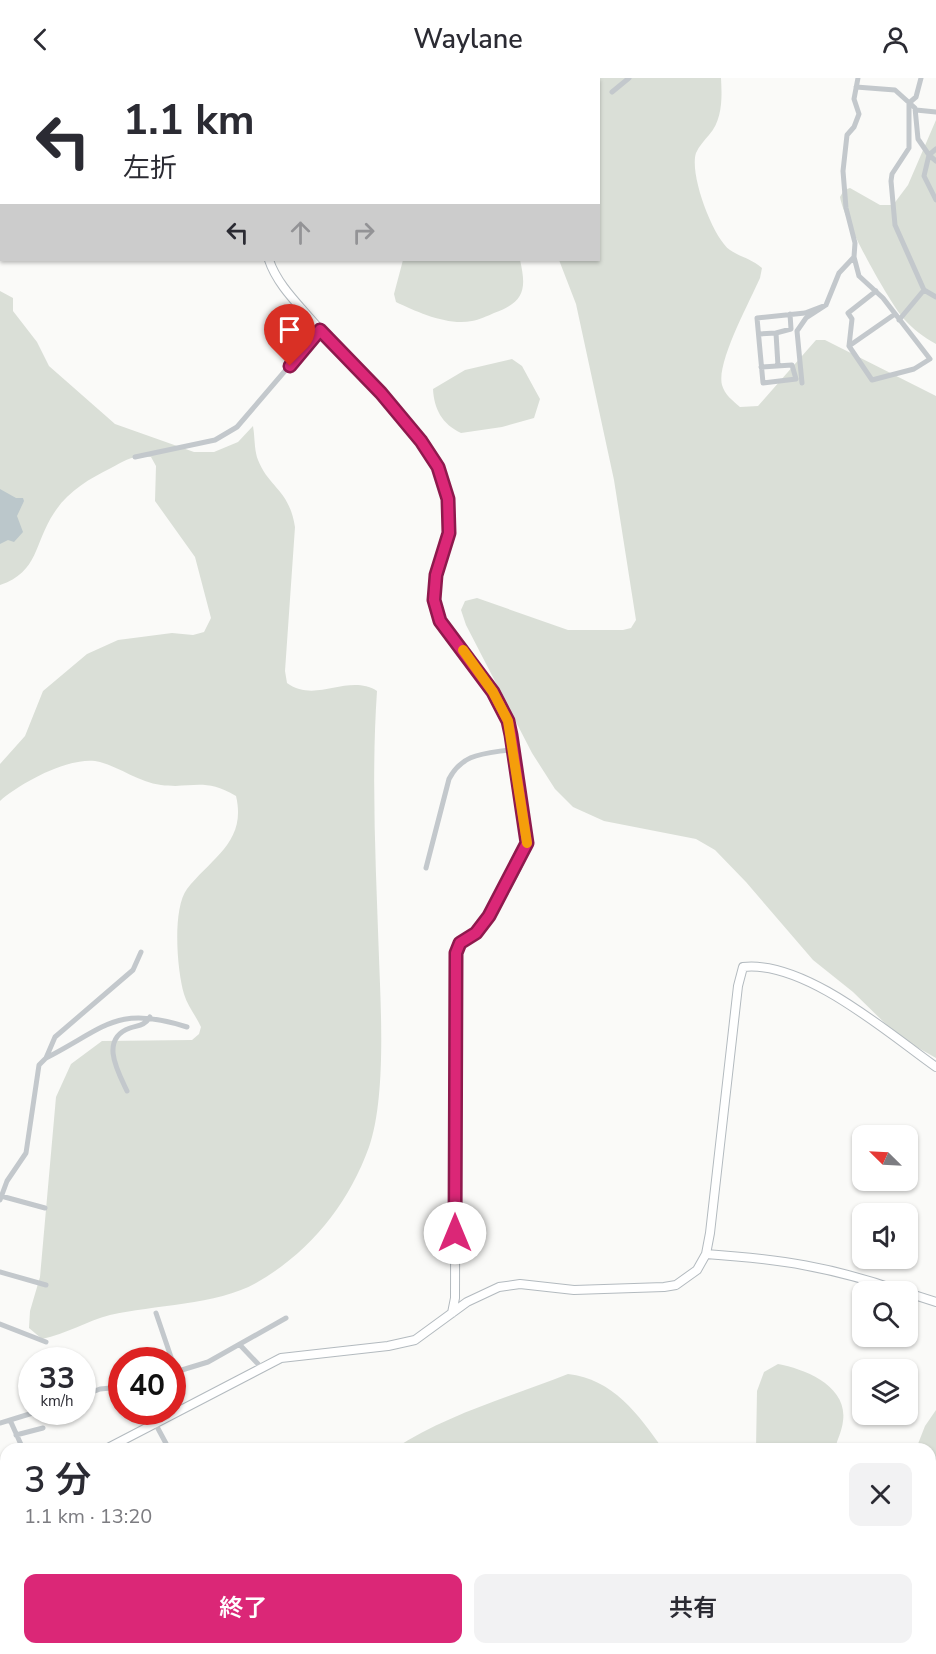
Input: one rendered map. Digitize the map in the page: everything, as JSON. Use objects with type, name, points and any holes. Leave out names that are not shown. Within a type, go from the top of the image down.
[{"type":"street","points":[[612,92],[629,78]]},
{"type":"street","points":[[858,78],[854,99],[859,114],[847,135],[843,171],[846,208],[855,243],[854,257],[859,276],[876,291],[930,359],[914,369],[872,380],[849,346],[852,319],[848,313],[876,291]]},
{"type":"street","points":[[921,78],[916,97],[909,103],[909,148],[892,174],[891,192],[895,225],[924,290],[936,297]]},
{"type":"street","points":[[856,87],[895,90],[916,110],[936,112]]},
{"type":"street","points":[[916,110],[918,139],[936,161]]},
{"type":"street","points":[[936,149],[929,155],[924,176],[936,200]]},
{"type":"street","points":[[802,383],[797,331],[806,318],[820,312],[826,305],[839,273],[854,257]]},
{"type":"street","points":[[269,261],[273,273],[287,292],[381,393],[421,441],[438,467],[448,499],[449,533],[436,575],[434,600],[440,621],[493,692],[508,721],[514,749],[527,843],[489,916],[476,933],[460,943],[456,953],[455,1299],[452,1313]]},
{"type":"street","points":[[849,346],[897,317],[924,290]]},
{"type":"street","points":[[761,367],[792,365],[796,379],[763,383],[761,367],[758,318],[790,314],[826,305]]},
{"type":"street","points":[[759,334],[776,333],[791,328],[790,314]]},
{"type":"street","points":[[135,457],[215,440],[237,427],[320,330]]},
{"type":"street","points":[[776,333],[778,366]]},
{"type":"street","points":[[426,868],[449,779],[456,766],[469,758],[514,749]]},
{"type":"street","points":[[46,1058],[55,1037],[133,970],[141,951]]},
{"type":"street","points":[[186,1406],[260,1366],[281,1358],[402,1344],[415,1340],[482,1294],[499,1287],[520,1284],[574,1290],[664,1287],[684,1281],[697,1270],[706,1254],[738,986],[743,967],[766,968],[816,984],[840,998],[936,1067]]},
{"type":"street","points":[[127,1091],[114,1060],[114,1044],[120,1033],[146,1024],[150,1017]]},
{"type":"street","points":[[45,1208],[0,1198],[26,1154],[39,1065],[46,1058],[110,1022],[150,1017],[187,1027]]},
{"type":"street","points":[[706,1254],[806,1264],[839,1270],[871,1281]]},
{"type":"street","points":[[0,1272],[46,1284]]},
{"type":"street","points":[[918,1296],[936,1302]]},
{"type":"street","points":[[156,1313],[167,1347]]},
{"type":"street","points":[[186,1368],[208,1362],[286,1318]]},
{"type":"street","points":[[0,1324],[46,1342]]},
{"type":"street","points":[[240,1345],[260,1366]]},
{"type":"street","points":[[0,1423],[18,1418]]},
{"type":"street","points":[[10,1420],[20,1443]]},
{"type":"street","points":[[118,1443],[152,1425]]},
{"type":"street","points":[[155,1425],[165,1443]]},
{"type":"street","points":[[16,1435],[43,1428]]},
{"type":"shaded area","points":[[600,78],[721,78],[721,100],[717,122],[696,153],[695,163],[699,190],[710,220],[723,243],[730,250],[762,268],[760,278],[724,362],[722,385],[725,392],[740,407],[758,406],[816,340],[825,340],[936,396],[936,1058],[899,1037],[853,992],[813,960],[746,882],[715,850],[696,839],[604,821],[573,807],[555,789],[532,753],[466,625],[461,610],[465,601],[477,598],[568,630],[623,630],[631,628],[636,620],[614,480],[576,304],[559,261],[600,261]]},
{"type":"shaded area","points":[[936,120],[936,344],[914,329],[896,308],[857,241],[840,197],[844,190],[850,188],[880,205],[893,205],[908,185]]},
{"type":"shaded area","points":[[403,261],[520,261],[523,279],[521,294],[512,304],[483,318],[463,322],[443,320],[396,302],[394,294]]},
{"type":"shaded area","points":[[0,291],[13,298],[13,311],[37,342],[49,366],[115,424],[194,452],[214,452],[238,442],[253,426],[258,460],[268,477],[284,496],[295,527],[285,671],[287,683],[298,689],[309,691],[355,685],[366,686],[377,691],[374,791],[381,1028],[380,1080],[378,1104],[369,1147],[350,1188],[338,1208],[310,1242],[275,1271],[256,1283],[223,1296],[110,1315],[42,1339],[29,1328],[30,1311],[40,1277],[56,1097],[71,1064],[102,1041],[192,1040],[199,1034],[201,1027],[185,998],[179,971],[177,940],[179,911],[187,889],[225,848],[232,837],[238,812],[236,796],[225,790],[206,785],[161,785],[100,762],[89,761],[76,762],[47,772],[20,786],[0,801],[0,764],[25,736],[43,691],[87,654],[118,640],[172,633],[193,635],[204,632],[211,618],[195,557],[155,501],[156,466],[151,457],[140,456],[126,460],[72,492],[54,513],[29,564],[13,579],[0,585]]},
{"type":"shaded area","points":[[512,359],[522,366],[540,399],[534,418],[502,427],[461,433],[444,420],[437,409],[433,389],[465,370]]},
{"type":"shaded area","points":[[0,489],[16,498],[23,498],[24,501],[17,516],[23,532],[14,542],[8,540],[0,544]]},
{"type":"shaded area","points":[[778,1364],[789,1366],[812,1375],[832,1389],[843,1409],[842,1428],[837,1443],[756,1443],[757,1391],[764,1372]]},
{"type":"shaded area","points":[[568,1374],[584,1377],[598,1383],[623,1400],[659,1443],[404,1443],[435,1426]]},
{"type":"shaded area","points":[[936,1410],[936,1443],[918,1443],[925,1426]]},
{"type":"slow traffic","points":[[463,650],[493,692],[508,721],[527,843]]},
{"type":"route","points":[[290,366],[320,330],[381,393],[421,441],[438,467],[448,499],[449,533],[436,575],[434,600],[440,621],[493,692],[508,721],[514,749],[527,843],[489,916],[476,933],[460,943],[456,953],[455,1233]]}]
